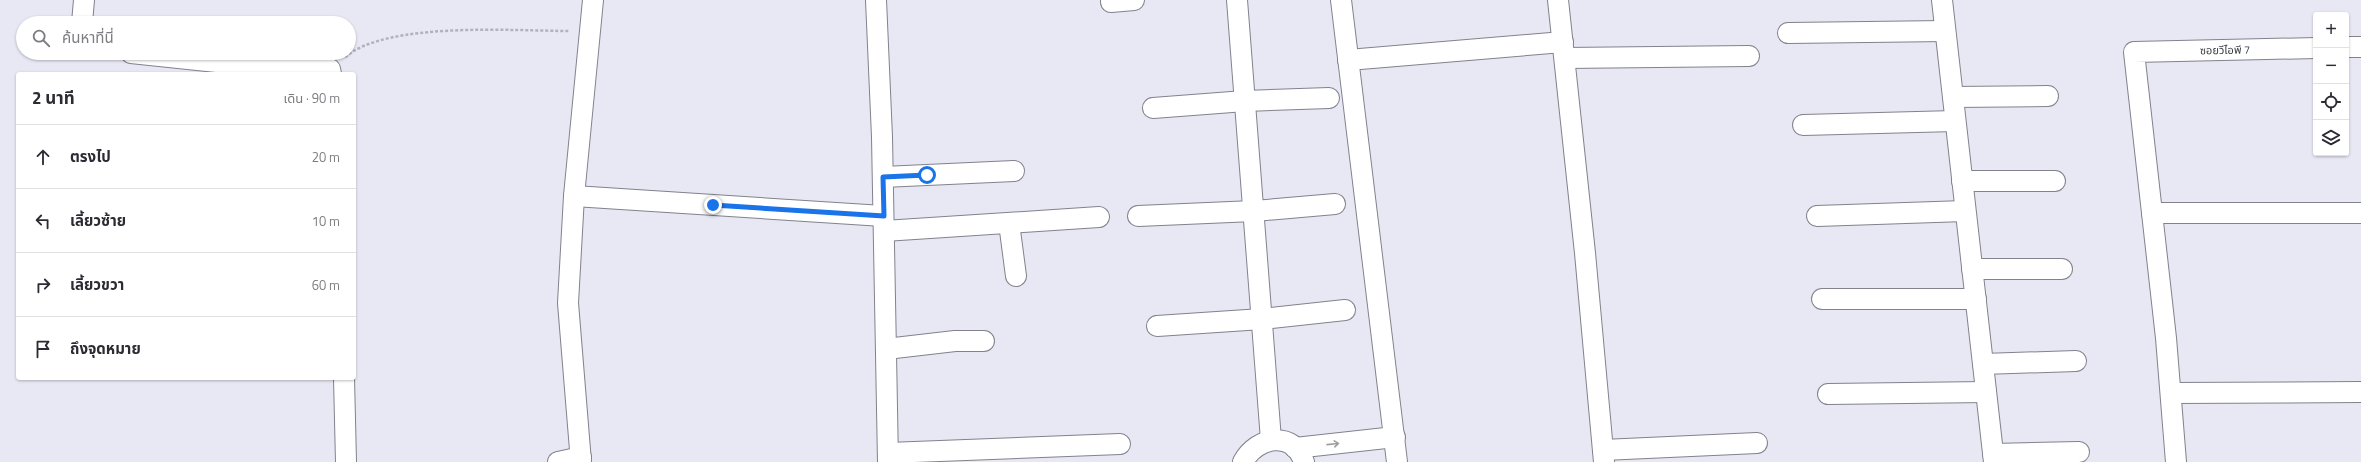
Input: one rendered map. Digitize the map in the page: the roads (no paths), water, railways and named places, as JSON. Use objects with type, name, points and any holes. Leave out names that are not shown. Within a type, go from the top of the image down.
[{"type":"street","points":[[83,16],[84,0]]},
{"type":"street","points":[[558,462],[581,459],[568,302],[574,196],[593,0]]},
{"type":"street","points":[[876,0],[883,177],[888,457],[1120,444]]},
{"type":"street","points":[[1111,2],[1134,0]]},
{"type":"street","points":[[1237,0],[1271,440]]},
{"type":"street","points":[[1341,0],[1397,462]]},
{"type":"street","points":[[1558,0],[1604,456],[1758,443]]},
{"type":"street","points":[[1942,0],[1994,458],[2079,452]]},
{"type":"street","points":[[1788,33],[1945,31]]},
{"type":"street","points":[[2349,47],[2361,47]]},
{"type":"street","name":"ซอยวีไอพี 7","points":[[2152,213],[2134,52],[2313,48]]},
{"type":"street","points":[[1348,60],[1564,50],[1749,56]]},
{"type":"street","points":[[198,60],[283,69],[331,72]]},
{"type":"street","points":[[1953,97],[2048,96]]},
{"type":"street","points":[[1153,108],[1245,101],[1329,98]]},
{"type":"street","points":[[1803,125],[1955,121]]},
{"type":"street","points":[[883,177],[1014,171]]},
{"type":"street","points":[[1962,181],[2055,181]]},
{"type":"street","points":[[574,196],[884,223],[1009,223],[1099,217]]},
{"type":"street","points":[[1138,216],[1254,212],[1335,204]]},
{"type":"street","points":[[1817,216],[1966,211]]},
{"type":"street","points":[[2176,462],[2171,393],[2152,213],[2361,213]]},
{"type":"street","points":[[1009,223],[1016,276]]},
{"type":"street","points":[[1972,269],[2062,269]]},
{"type":"street","points":[[1822,299],[1976,299]]},
{"type":"street","points":[[1157,326],[1262,319],[1345,310]]},
{"type":"street","points":[[886,350],[956,341],[984,340]]},
{"type":"street","points":[[1983,364],[2076,361]]},
{"type":"street","points":[[344,380],[346,462]]},
{"type":"street","points":[[1828,394],[1986,392]]},
{"type":"street","points":[[2171,393],[2361,392]]},
{"type":"street","points":[[1243,462],[1249,452],[1258,444],[1271,440],[1283,441],[1299,455],[1394,437]]}]
